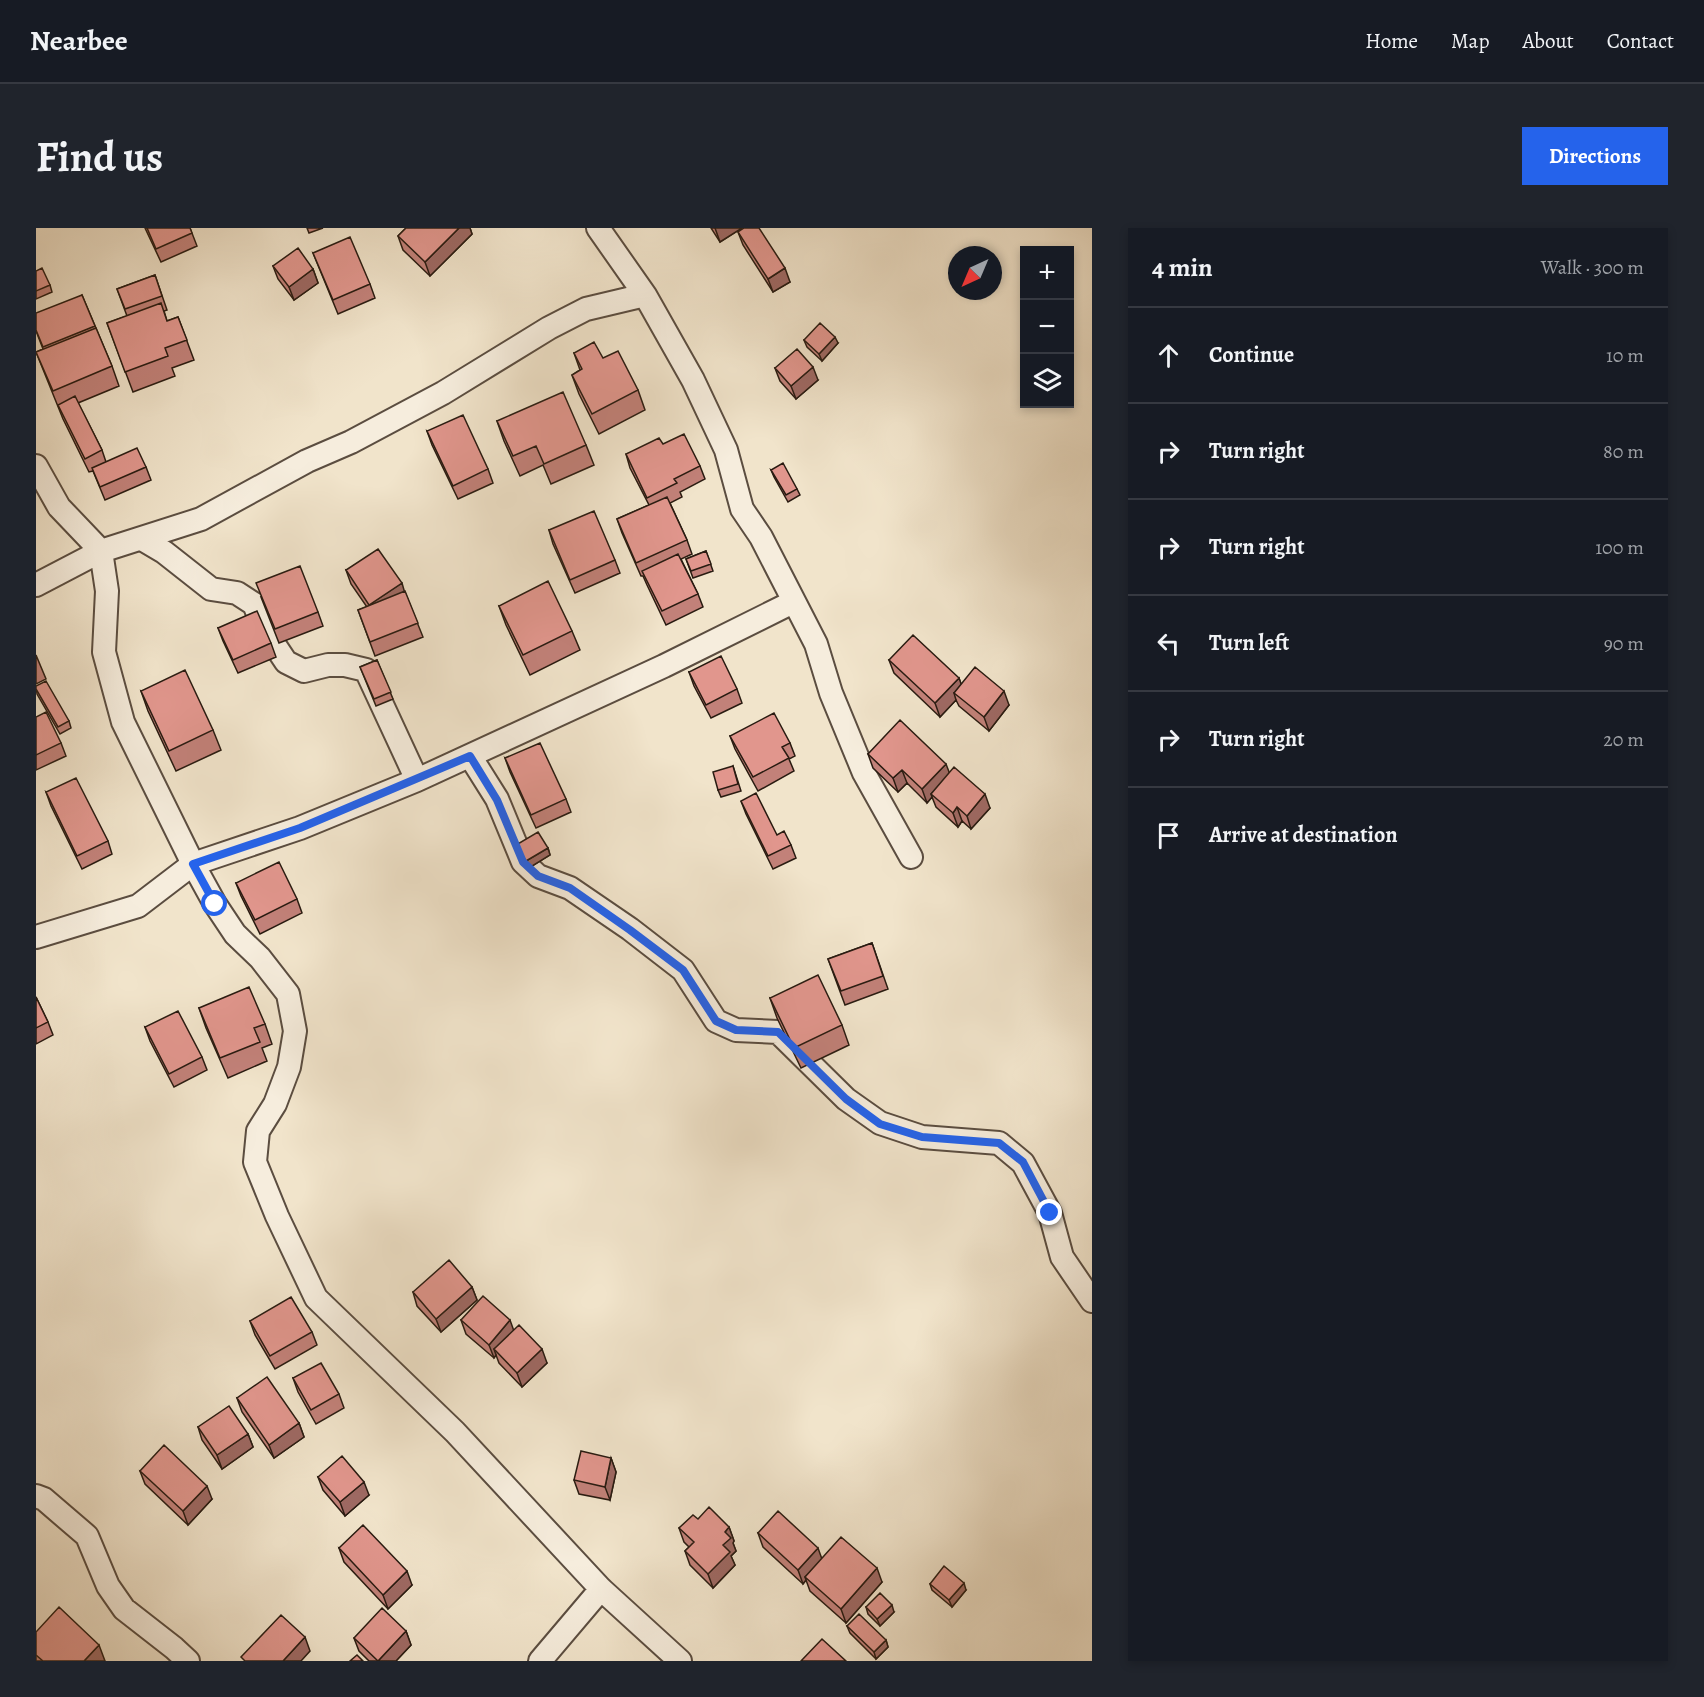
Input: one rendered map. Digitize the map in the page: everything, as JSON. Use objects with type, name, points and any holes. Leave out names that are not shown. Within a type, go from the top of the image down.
[{"type":"street","points":[[598,228],[645,295],[693,380],[726,450],[742,509],[761,537],[816,644],[831,693],[864,773],[911,857]]},
{"type":"street","points":[[36,585],[101,551],[201,519],[307,461],[351,442],[443,393],[549,328],[586,309],[645,295]]},
{"type":"street","points":[[36,466],[59,507],[101,551],[107,591],[104,652],[123,722],[215,904],[235,934],[260,958],[288,994],[295,1031],[289,1067],[275,1104],[258,1131],[255,1162],[277,1216],[316,1298],[456,1432],[601,1589],[680,1661]]},
{"type":"street","points":[[142,539],[164,552],[211,589],[237,593],[254,604],[264,629],[286,662],[304,671],[328,665],[345,665],[366,670],[417,780]]},
{"type":"street","points":[[36,937],[138,906],[193,864],[300,828],[417,780],[664,666],[793,602]]},
{"type":"street","points":[[470,756],[497,800],[523,862],[538,876],[570,888],[683,970],[716,1021],[736,1030],[778,1032],[846,1099],[880,1124],[922,1137],[999,1143],[1023,1162],[1050,1213],[1062,1257],[1092,1301]]},
{"type":"street","points":[[36,1496],[44,1499],[87,1536],[108,1586],[124,1610],[188,1661]]},
{"type":"street","points":[[540,1661],[601,1589]]},
{"type":"building","points":[[147,228],[190,228],[192,233],[156,249]]},
{"type":"building","points":[[406,228],[459,228],[425,262],[398,236]]},
{"type":"building","points":[[744,228],[759,228],[785,268],[768,279],[738,232]]},
{"type":"building","points":[[350,237],[370,284],[333,300],[313,253]]},
{"type":"building","points":[[298,248],[313,269],[289,287],[273,266]]},
{"type":"building","points":[[42,268],[50,285],[36,291],[36,271]]},
{"type":"building","points":[[155,275],[162,296],[125,309],[117,289]]},
{"type":"building","points":[[82,295],[95,326],[43,347],[36,330],[36,313]]},
{"type":"building","points":[[161,303],[167,321],[178,317],[187,340],[165,348],[168,356],[125,372],[107,323]]},
{"type":"building","points":[[820,323],[835,337],[819,354],[804,340]]},
{"type":"building","points":[[96,328],[112,366],[53,391],[36,352]]},
{"type":"building","points":[[594,342],[603,358],[618,351],[638,390],[592,414],[572,375],[582,369],[574,353]]},
{"type":"building","points":[[797,349],[813,367],[791,386],[775,368]]},
{"type":"building","points":[[563,392],[586,445],[544,464],[536,446],[513,456],[497,421]]},
{"type":"building","points":[[75,396],[102,450],[85,459],[58,405]]},
{"type":"building","points":[[463,415],[488,469],[453,486],[427,431]]},
{"type":"building","points":[[684,434],[700,466],[674,479],[677,483],[647,498],[626,454],[659,438],[663,444]]},
{"type":"building","points":[[137,448],[146,467],[100,487],[92,468]]},
{"type":"building","points":[[783,463],[797,489],[786,495],[771,470]]},
{"type":"building","points":[[667,497],[687,540],[636,563],[617,519]]},
{"type":"building","points":[[594,511],[615,560],[570,580],[549,530]]},
{"type":"building","points":[[378,549],[402,583],[369,605],[346,570]]},
{"type":"building","points":[[706,551],[711,564],[691,571],[686,559]]},
{"type":"building","points":[[678,554],[698,594],[662,611],[642,571]]},
{"type":"building","points":[[300,566],[318,612],[275,629],[256,583]]},
{"type":"building","points":[[548,581],[572,631],[523,655],[499,606]]},
{"type":"building","points":[[405,591],[418,623],[370,642],[358,610]]},
{"type":"building","points":[[257,611],[271,643],[233,660],[218,628]]},
{"type":"building","points":[[913,635],[959,678],[935,703],[889,660]]},
{"type":"building","points":[[721,656],[737,689],[706,705],[689,672]]},
{"type":"building","points":[[377,660],[391,692],[374,699],[360,667]]},
{"type":"building","points":[[975,667],[1004,691],[984,717],[954,693]]},
{"type":"building","points":[[185,670],[213,730],[169,751],[141,691]]},
{"type":"building","points":[[46,681],[69,721],[58,727],[36,689],[36,686]]},
{"type":"building","points":[[46,712],[61,743],[36,755],[36,717]]},
{"type":"building","points":[[774,713],[790,743],[782,747],[789,758],[753,777],[730,736]]},
{"type":"building","points":[[900,720],[946,764],[922,789],[902,770],[893,778],[868,754]]},
{"type":"building","points":[[540,743],[566,799],[531,815],[505,758]]},
{"type":"building","points":[[733,766],[738,784],[718,790],[713,772]]},
{"type":"building","points":[[954,767],[985,794],[967,816],[957,807],[953,813],[931,794]]},
{"type":"building","points":[[76,778],[108,841],[77,856],[46,792]]},
{"type":"building","points":[[756,793],[777,835],[784,831],[791,845],[768,856],[741,801]]},
{"type":"building","points":[[538,832],[548,848],[526,861],[516,845]]},
{"type":"building","points":[[279,862],[297,899],[255,920],[236,883]]},
{"type":"building","points":[[872,943],[883,976],[841,991],[828,959]]},
{"type":"building","points":[[818,975],[842,1025],[794,1048],[770,998]]},
{"type":"building","points":[[249,987],[265,1024],[254,1028],[260,1042],[220,1058],[199,1008]]},
{"type":"building","points":[[36,997],[48,1022],[36,1028]]},
{"type":"building","points":[[178,1011],[202,1057],[169,1074],[145,1027]]},
{"type":"building","points":[[449,1260],[472,1287],[436,1319],[413,1292]]},
{"type":"building","points":[[483,1296],[510,1320],[489,1345],[461,1320]]},
{"type":"building","points":[[291,1297],[312,1332],[270,1356],[250,1321]]},
{"type":"building","points":[[519,1325],[542,1349],[517,1373],[494,1349]]},
{"type":"building","points":[[321,1363],[339,1394],[311,1410],[293,1378]]},
{"type":"building","points":[[267,1377],[299,1423],[269,1445],[237,1398]]},
{"type":"building","points":[[229,1406],[248,1434],[217,1455],[198,1427]]},
{"type":"building","points":[[164,1445],[207,1486],[183,1511],[140,1471]]},
{"type":"building","points":[[581,1451],[611,1458],[605,1487],[574,1480]]},
{"type":"building","points":[[342,1456],[364,1482],[340,1502],[318,1477]]},
{"type":"building","points":[[709,1507],[729,1527],[725,1532],[731,1538],[723,1545],[730,1552],[708,1574],[685,1551],[694,1542],[679,1528],[693,1515],[698,1519]]},
{"type":"building","points":[[778,1511],[818,1548],[798,1570],[758,1533]]},
{"type":"building","points":[[363,1525],[407,1571],[383,1595],[339,1548]]},
{"type":"building","points":[[841,1537],[877,1568],[841,1609],[805,1577]]},
{"type":"building","points":[[944,1566],[964,1583],[949,1600],[930,1584]]},
{"type":"building","points":[[880,1593],[892,1605],[877,1619],[866,1607]]},
{"type":"building","points":[[59,1607],[99,1645],[84,1661],[43,1661],[36,1655],[36,1632]]},
{"type":"building","points":[[382,1608],[406,1631],[378,1661],[354,1638]]},
{"type":"building","points":[[859,1614],[886,1640],[874,1652],[847,1626]]},
{"type":"building","points":[[281,1615],[305,1637],[283,1661],[245,1661],[241,1657]]},
{"type":"building","points":[[822,1639],[846,1661],[801,1661]]},
{"type":"building","points":[[357,1655],[363,1661],[350,1661]]},
{"type":"route","points":[[215,904],[193,864],[300,828],[470,756],[497,800],[523,862],[538,876],[570,888],[683,970],[716,1021],[736,1030],[778,1032],[846,1099],[880,1124],[922,1137],[999,1143],[1023,1162],[1050,1213]]}]
